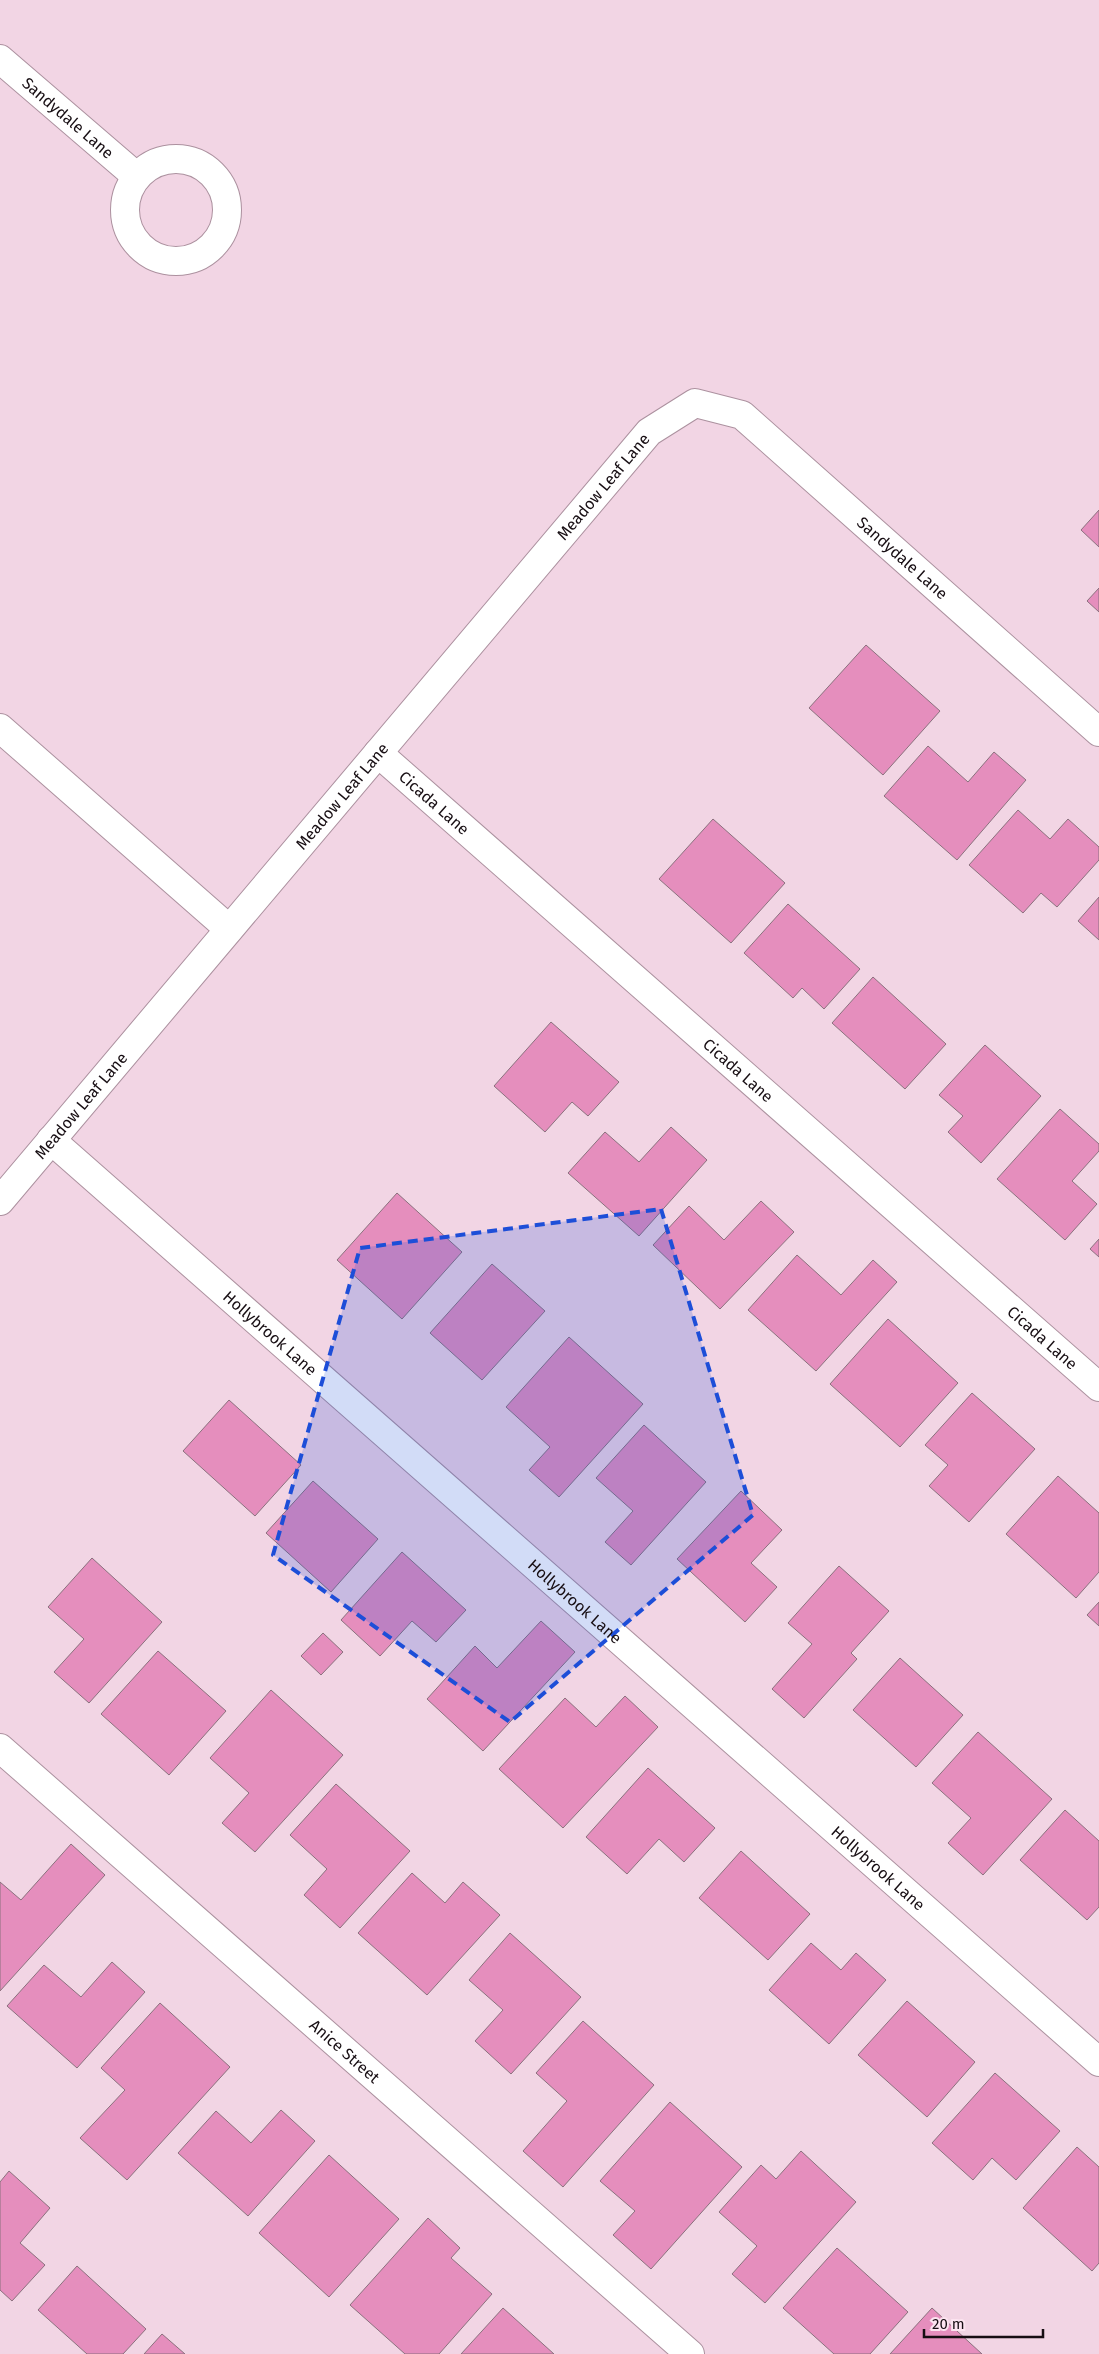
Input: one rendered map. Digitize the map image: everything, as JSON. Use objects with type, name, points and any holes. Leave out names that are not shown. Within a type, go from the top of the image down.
[{"type":"street","name":"Sandydale Lane","points":[[0,59],[136,176]]},
{"type":"street","name":"Sandydale Lane","points":[[695,403],[742,415],[1099,732]]},
{"type":"street","name":"Meadow Leaf Lane","points":[[0,1201],[649,432],[695,403]]},
{"type":"street","points":[[0,728],[229,929]]},
{"type":"street","name":"Cicada Lane","points":[[378,753],[1099,1387]]},
{"type":"street","name":"Hollybrook Lane","points":[[52,1140],[1099,2062]]},
{"type":"street","name":"Anice Street","points":[[0,1748],[690,2354]]},
{"type":"highlighted area","points":[[661,1209],[753,1515],[510,1722],[273,1555],[360,1248]]},
{"type":"building","points":[[1099,510],[1099,547],[1081,530]]},
{"type":"building","points":[[1099,588],[1099,612],[1087,601]]},
{"type":"building","points":[[866,645],[940,711],[883,775],[809,708]]},
{"type":"building","points":[[928,746],[968,782],[994,752],[1026,780],[957,860],[884,796]]},
{"type":"building","points":[[1018,810],[1050,839],[1068,819],[1099,847],[1099,860],[1057,907],[1041,893],[1023,913],[969,865]]},
{"type":"building","points":[[713,819],[785,883],[731,943],[659,879]]},
{"type":"building","points":[[1099,897],[1099,940],[1078,921]]},
{"type":"building","points":[[788,904],[860,969],[824,1009],[802,988],[793,998],[744,953]]},
{"type":"building","points":[[873,977],[946,1044],[905,1089],[832,1023]]},
{"type":"building","points":[[551,1022],[619,1082],[588,1116],[572,1102],[545,1132],[494,1086]]},
{"type":"building","points":[[985,1045],[1041,1096],[981,1163],[948,1132],[963,1116],[939,1095]]},
{"type":"building","points":[[1060,1109],[1099,1144],[1099,1151],[1072,1181],[1097,1204],[1065,1240],[997,1179]]},
{"type":"building","points":[[671,1127],[707,1160],[639,1236],[568,1173],[605,1132],[639,1162]]},
{"type":"building","points":[[397,1193],[462,1252],[402,1319],[337,1260]]},
{"type":"building","points":[[761,1201],[794,1232],[720,1309],[653,1245],[689,1206],[724,1240]]},
{"type":"building","points":[[1099,1239],[1099,1257],[1090,1249]]},
{"type":"building","points":[[797,1255],[841,1295],[873,1260],[897,1282],[816,1371],[748,1310]]},
{"type":"building","points":[[492,1264],[545,1311],[482,1380],[430,1333]]},
{"type":"building","points":[[888,1319],[958,1383],[900,1447],[830,1384]]},
{"type":"building","points":[[569,1337],[643,1404],[559,1497],[529,1470],[550,1447],[506,1407]]},
{"type":"building","points":[[972,1393],[1035,1449],[969,1522],[929,1486],[948,1465],[925,1445]]},
{"type":"building","points":[[229,1400],[301,1465],[255,1516],[183,1451]]},
{"type":"building","points":[[644,1425],[706,1482],[631,1565],[605,1542],[633,1511],[596,1478]]},
{"type":"building","points":[[1058,1476],[1099,1513],[1099,1572],[1076,1598],[1006,1534]]},
{"type":"building","points":[[313,1481],[378,1539],[331,1592],[266,1533]]},
{"type":"building","points":[[741,1491],[782,1530],[751,1563],[777,1587],[745,1622],[677,1559]]},
{"type":"building","points":[[402,1552],[466,1610],[436,1642],[412,1621],[380,1656],[341,1620]]},
{"type":"building","points":[[92,1558],[162,1622],[89,1703],[54,1672],[84,1639],[48,1607]]},
{"type":"building","points":[[839,1566],[889,1611],[851,1653],[857,1659],[804,1718],[772,1689],[812,1644],[788,1623]]},
{"type":"building","points":[[1099,1602],[1099,1626],[1087,1615]]},
{"type":"building","points":[[541,1621],[575,1652],[483,1751],[427,1699],[475,1646],[497,1668]]},
{"type":"building","points":[[323,1633],[343,1652],[321,1675],[301,1656]]},
{"type":"building","points":[[158,1651],[226,1711],[169,1775],[101,1714]]},
{"type":"building","points":[[900,1658],[963,1715],[916,1767],[853,1710]]},
{"type":"building","points":[[271,1690],[343,1755],[255,1852],[222,1823],[249,1793],[210,1758]]},
{"type":"building","points":[[625,1696],[658,1727],[563,1828],[499,1769],[565,1698],[596,1727]]},
{"type":"building","points":[[978,1732],[1052,1799],[983,1875],[948,1843],[971,1818],[932,1783]]},
{"type":"building","points":[[648,1768],[715,1828],[684,1862],[659,1839],[627,1874],[586,1837]]},
{"type":"building","points":[[336,1784],[410,1851],[340,1928],[304,1895],[327,1869],[290,1835]]},
{"type":"building","points":[[1065,1810],[1099,1841],[1099,1907],[1087,1920],[1020,1860]]},
{"type":"building","points":[[71,1844],[105,1875],[0,1991],[0,1882],[21,1900]]},
{"type":"building","points":[[741,1851],[810,1914],[768,1960],[699,1898]]},
{"type":"building","points":[[412,1873],[445,1903],[463,1882],[500,1915],[427,1995],[358,1933]]},
{"type":"building","points":[[510,1933],[581,1997],[511,2074],[475,2041],[503,2010],[469,1980]]},
{"type":"building","points":[[811,1943],[841,1970],[856,1953],[886,1980],[829,2044],[769,1990]]},
{"type":"building","points":[[112,1962],[145,1992],[77,2068],[7,2006],[44,1965],[81,1997]]},
{"type":"building","points":[[907,2001],[975,2062],[927,2117],[858,2055]]},
{"type":"building","points":[[160,2003],[230,2067],[127,2180],[80,2138],[125,2090],[101,2068]]},
{"type":"building","points":[[583,2021],[654,2085],[563,2187],[523,2151],[567,2101],[536,2073]]},
{"type":"building","points":[[995,2073],[1060,2131],[1016,2180],[992,2158],[973,2180],[932,2143]]},
{"type":"building","points":[[670,2102],[742,2167],[651,2269],[613,2235],[635,2211],[600,2181]]},
{"type":"building","points":[[281,2110],[315,2141],[248,2216],[178,2153],[216,2111],[251,2143]]},
{"type":"building","points":[[1077,2147],[1099,2167],[1099,2263],[1092,2271],[1023,2208]]},
{"type":"building","points":[[801,2151],[856,2202],[765,2303],[732,2274],[757,2246],[719,2212],[761,2165],[776,2179]]},
{"type":"building","points":[[329,2155],[399,2219],[329,2297],[259,2233]]},
{"type":"building","points":[[9,2171],[50,2208],[20,2243],[45,2265],[12,2301],[0,2290],[0,2182]]},
{"type":"building","points":[[428,2218],[460,2248],[451,2258],[492,2294],[439,2354],[405,2354],[350,2305]]},
{"type":"building","points":[[837,2248],[908,2312],[870,2354],[834,2354],[783,2308]]},
{"type":"building","points":[[77,2266],[146,2329],[123,2354],[87,2354],[38,2310]]},
{"type":"building","points":[[503,2308],[554,2354],[461,2354]]},
{"type":"building","points":[[932,2308],[982,2354],[890,2354]]},
{"type":"building","points":[[162,2334],[185,2354],[144,2354]]}]
